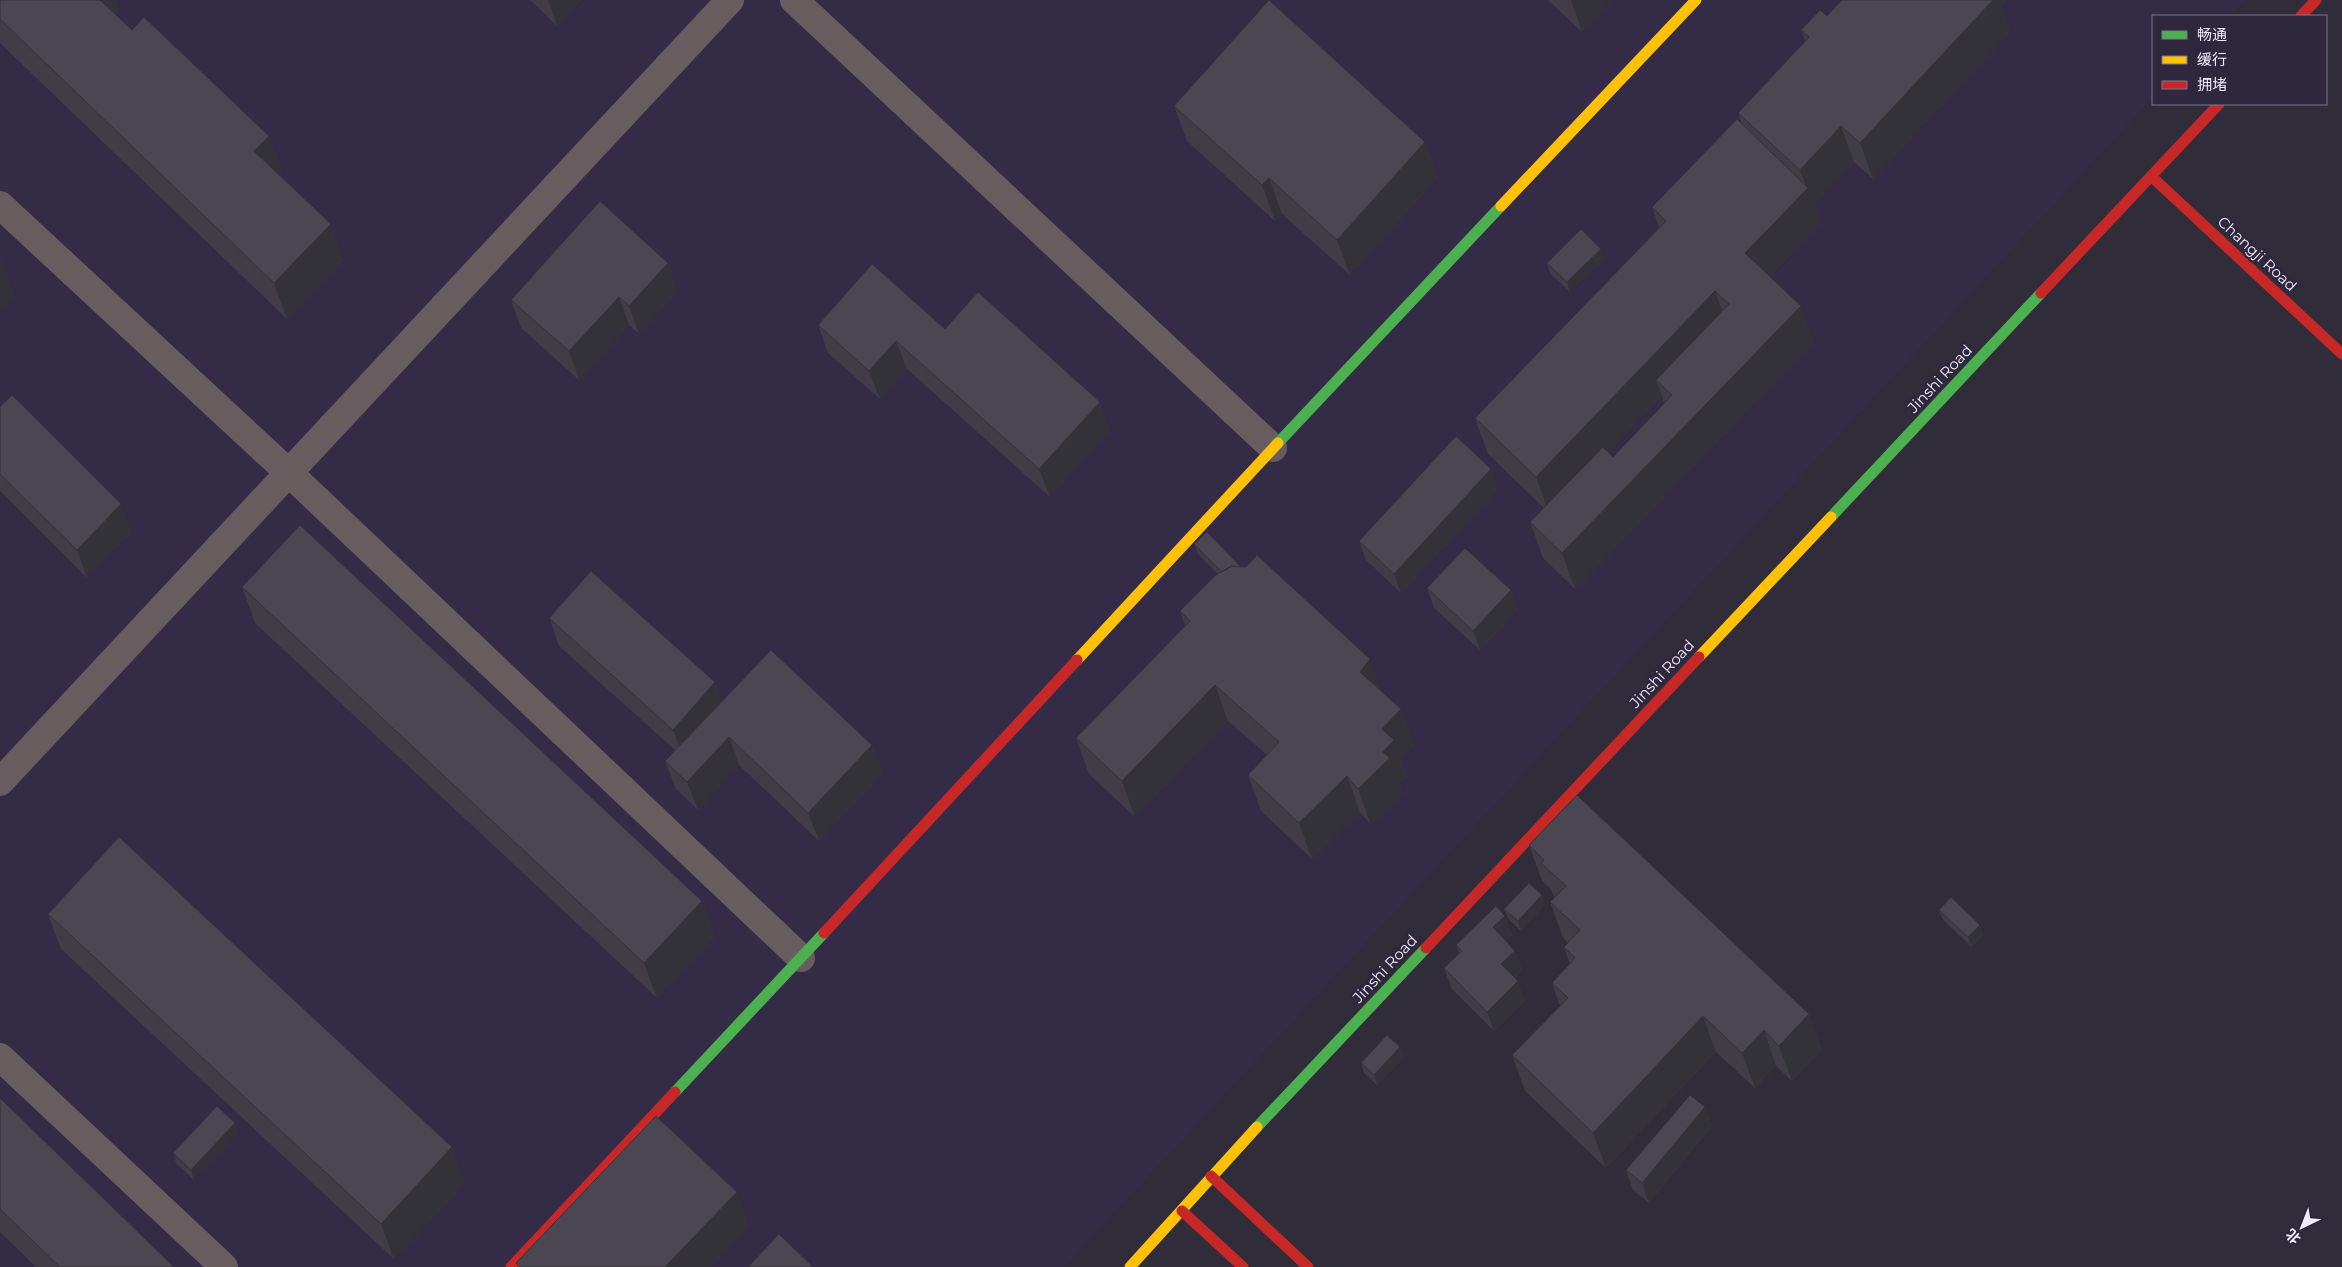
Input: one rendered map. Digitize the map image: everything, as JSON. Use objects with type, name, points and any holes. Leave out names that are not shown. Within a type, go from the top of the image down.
[{"type":"street","points":[[0,782],[730,0]]},
{"type":"street","points":[[794,0],[1273,448]]},
{"type":"street","points":[[511,1267],[801,958],[1273,448],[1696,0]]},
{"type":"street","points":[[2302,15],[2316,0]]},
{"type":"street","name":"Jinshi Road","points":[[1130,1267],[1182,1211],[1211,1176],[2218,105]]},
{"type":"street","name":"Changji Road","points":[[2152,176],[2342,354]]},
{"type":"street","points":[[0,205],[288,472],[801,958]]},
{"type":"street","points":[[0,1057],[224,1267]]},
{"type":"street","points":[[1211,1176],[1308,1267]]},
{"type":"street","points":[[1182,1211],[1243,1267]]},
{"type":"shaded area","points":[[0,0],[2245,0],[2231,15],[2152,15],[2152,99],[1064,1267],[0,1267]]},
{"type":"building","points":[[0,0],[100,0],[132,30],[144,17],[269,136],[254,151],[331,224],[274,283],[0,19]]},
{"type":"building","points":[[1269,0],[1425,142],[1337,240],[1269,178],[1262,185],[1174,106]]},
{"type":"building","points":[[1842,0],[1993,0],[1860,143],[1841,126],[1800,170],[1738,113],[1809,37],[1801,30],[1820,10],[1827,16]]},
{"type":"building","points":[[1737,119],[1808,188],[1745,253],[1801,306],[1562,553],[1530,522],[1603,447],[1613,457],[1672,395],[1656,380],[1729,304],[1715,291],[1536,477],[1475,418],[1666,221],[1652,207]]},
{"type":"building","points":[[600,201],[668,263],[629,306],[619,297],[569,351],[511,300]]},
{"type":"building","points":[[1581,229],[1601,249],[1567,282],[1547,263]]},
{"type":"building","points":[[872,264],[945,329],[978,292],[1100,402],[1039,469],[896,341],[869,371],[818,325]]},
{"type":"building","points":[[12,395],[121,504],[77,550],[0,474],[0,407]]},
{"type":"building","points":[[1456,436],[1491,469],[1394,574],[1359,541]]},
{"type":"building","points":[[300,525],[702,901],[644,963],[242,587]]},
{"type":"building","points":[[1207,532],[1241,567],[1232,566],[1222,572],[1194,544]]},
{"type":"building","points":[[1465,548],[1511,590],[1473,631],[1427,588]]},
{"type":"building","points":[[1257,555],[1370,659],[1360,672],[1401,709],[1382,729],[1394,740],[1383,752],[1390,758],[1358,789],[1347,776],[1299,823],[1248,775],[1279,742],[1215,685],[1122,781],[1076,738],[1190,621],[1180,611],[1217,574],[1232,566],[1246,567]]},
{"type":"building","points":[[591,571],[715,682],[673,730],[549,618]]},
{"type":"building","points":[[771,650],[872,745],[808,813],[729,737],[687,782],[665,761]]},
{"type":"building","points":[[1577,795],[1809,1014],[1779,1046],[1764,1030],[1742,1053],[1703,1016],[1593,1133],[1512,1055],[1568,998],[1552,983],[1575,958],[1564,947],[1580,930],[1550,902],[1566,886],[1541,863],[1544,860],[1529,845]]},
{"type":"building","points":[[119,837],[452,1147],[381,1224],[48,914]]},
{"type":"building","points":[[1529,883],[1542,895],[1518,921],[1504,909]]},
{"type":"building","points":[[1951,897],[1980,925],[1968,937],[1939,910]]},
{"type":"building","points":[[1496,906],[1505,916],[1493,927],[1515,951],[1501,964],[1518,981],[1487,1012],[1444,968],[1462,951],[1456,945]]},
{"type":"building","points":[[1387,1035],[1400,1047],[1374,1075],[1361,1063]]},
{"type":"building","points":[[1690,1095],[1705,1107],[1642,1183],[1626,1170]]},
{"type":"building","points":[[0,1098],[174,1267],[60,1267],[0,1209]]},
{"type":"building","points":[[217,1106],[235,1123],[191,1170],[173,1153]]},
{"type":"building","points":[[656,1116],[737,1192],[665,1267],[520,1267],[516,1263]]},
{"type":"building","points":[[779,1234],[813,1267],[748,1267]]},
{"type":"traffic: fast","points":[[1278,443],[1501,206]]},
{"type":"traffic: fast","points":[[1831,517],[2041,293]]},
{"type":"traffic: fast","points":[[675,1092],[824,933]]},
{"type":"traffic: fast","points":[[1257,1127],[1426,948]]},
{"type":"traffic: slow","points":[[1501,206],[1696,0]]},
{"type":"traffic: slow","points":[[1077,660],[1278,443]]},
{"type":"traffic: slow","points":[[1699,657],[1831,517]]},
{"type":"traffic: slow","points":[[1130,1267],[1257,1127]]},
{"type":"traffic: jam","points":[[2302,15],[2316,0]]},
{"type":"traffic: jam","points":[[2041,293],[2218,105]]},
{"type":"traffic: jam","points":[[2151,176],[2342,354]]},
{"type":"traffic: jam","points":[[1426,948],[1699,657]]},
{"type":"traffic: jam","points":[[824,933],[1077,660]]},
{"type":"traffic: jam","points":[[511,1267],[675,1092]]},
{"type":"traffic: jam","points":[[1211,1176],[1308,1267]]},
{"type":"traffic: jam","points":[[1182,1211],[1243,1267]]}]
